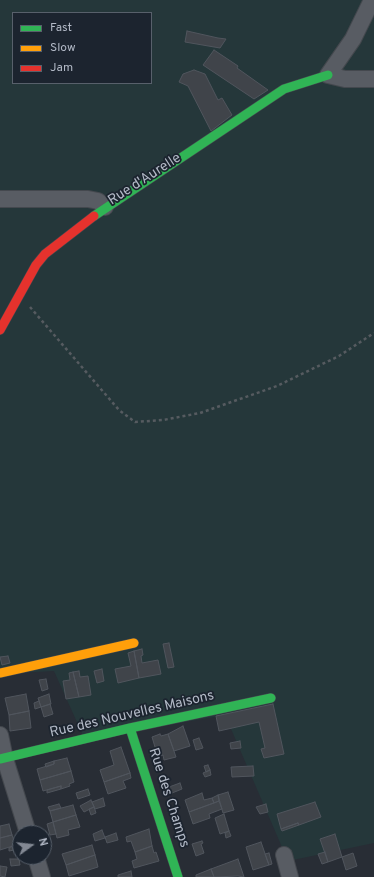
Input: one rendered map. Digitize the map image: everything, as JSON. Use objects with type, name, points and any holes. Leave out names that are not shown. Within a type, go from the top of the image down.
[{"type":"street","points":[[372,0],[353,39],[328,75],[345,79],[374,79]]},
{"type":"street","name":"Rue d'Aurelle","points":[[0,330],[19,293],[45,254],[66,236],[105,207],[284,89],[328,75]]},
{"type":"street","points":[[0,199],[88,199],[98,201],[105,207]]},
{"type":"street","points":[[0,673],[134,643]]},
{"type":"street","name":"Rue des Nouvelles Maisons","points":[[2,758],[130,728],[270,698]]},
{"type":"street","name":"Rue des Champs","points":[[130,728],[178,877]]},
{"type":"street","points":[[0,735],[2,758],[25,825]]},
{"type":"street","points":[[284,855],[290,877]]},
{"type":"street","points":[[38,865],[42,877]]},
{"type":"path","points":[[19,293],[119,410],[135,422],[163,420],[200,413],[277,386],[339,356],[374,333]]},
{"type":"shaded area","points":[[0,0],[374,0],[374,843],[288,861],[225,715],[85,740],[54,671],[0,674]]},
{"type":"building","points":[[187,31],[226,39],[220,48],[185,42]]},
{"type":"building","points":[[214,50],[238,66],[237,68],[268,90],[254,99],[203,65]]},
{"type":"building","points":[[194,70],[205,74],[218,100],[222,98],[232,115],[211,131],[188,86],[179,82],[183,74]]},
{"type":"building","points":[[169,643],[174,667],[168,668],[163,644]]},
{"type":"building","points":[[142,649],[142,663],[158,660],[161,674],[139,678],[134,651]]},
{"type":"building","points":[[134,651],[139,678],[118,683],[115,669],[131,666],[128,653]]},
{"type":"building","points":[[8,656],[10,663],[2,665],[0,657]]},
{"type":"building","points":[[102,669],[104,681],[97,683],[94,671]]},
{"type":"building","points":[[79,671],[80,677],[88,676],[91,695],[79,697],[73,672]]},
{"type":"building","points":[[73,672],[79,697],[66,699],[63,681],[70,680],[69,673]]},
{"type":"building","points":[[46,679],[48,689],[42,691],[39,680]]},
{"type":"building","points":[[26,694],[29,711],[9,715],[5,698]]},
{"type":"building","points":[[49,694],[51,704],[41,707],[38,698]]},
{"type":"building","points":[[39,701],[41,707],[35,709],[34,703]]},
{"type":"building","points":[[50,704],[53,714],[44,717],[41,707]]},
{"type":"building","points":[[273,704],[284,754],[264,758],[261,749],[265,748],[259,722],[219,731],[216,716]]},
{"type":"building","points":[[29,711],[31,728],[10,731],[9,715]]},
{"type":"building","points":[[183,726],[190,746],[174,751],[168,734]]},
{"type":"building","points":[[160,734],[161,736],[168,734],[176,757],[164,760],[163,755],[158,757],[152,737]]},
{"type":"building","points":[[199,738],[203,748],[196,750],[193,740]]},
{"type":"building","points":[[240,741],[241,748],[231,749],[230,743]]},
{"type":"building","points":[[121,747],[130,773],[104,782],[100,770],[114,765],[110,751]]},
{"type":"building","points":[[67,758],[71,771],[40,780],[37,769],[54,764],[54,761]]},
{"type":"building","points":[[54,761],[54,764],[46,767],[45,764]]},
{"type":"building","points":[[208,765],[210,770],[206,772],[204,766]]},
{"type":"building","points":[[253,766],[254,776],[232,777],[231,767]]},
{"type":"building","points":[[210,770],[211,775],[205,777],[203,773]]},
{"type":"building","points":[[71,771],[74,782],[69,784],[70,786],[61,789],[61,786],[43,791],[40,780]]},
{"type":"building","points":[[130,773],[131,778],[123,781],[126,788],[108,794],[104,782]]},
{"type":"building","points":[[180,783],[182,789],[172,793],[169,787]]},
{"type":"building","points":[[61,786],[61,789],[47,793],[47,790]]},
{"type":"building","points":[[88,789],[90,795],[78,799],[76,793]]},
{"type":"building","points":[[228,792],[234,810],[223,813],[218,795]]},
{"type":"building","points":[[202,793],[204,800],[212,798],[214,803],[189,812],[185,800]]},
{"type":"building","points":[[218,795],[219,801],[214,803],[212,798]]},
{"type":"building","points":[[103,798],[105,806],[95,809],[92,802]]},
{"type":"building","points":[[91,800],[94,807],[84,812],[80,806]]},
{"type":"building","points":[[219,801],[222,809],[209,814],[210,818],[193,824],[189,812]]},
{"type":"building","points":[[315,802],[321,817],[299,825],[298,823],[281,829],[277,814]]},
{"type":"building","points":[[59,804],[61,808],[50,811],[48,807]]},
{"type":"building","points":[[266,804],[268,812],[260,814],[256,807]]},
{"type":"building","points":[[73,805],[76,815],[53,822],[50,811]]},
{"type":"building","points":[[94,807],[96,813],[91,815],[89,809]]},
{"type":"building","points":[[224,814],[229,831],[220,834],[215,818]]},
{"type":"building","points":[[76,815],[80,827],[68,830],[69,835],[57,838],[53,822]]},
{"type":"building","points":[[53,822],[56,834],[52,835],[52,825],[47,824]]},
{"type":"building","points":[[298,823],[299,825],[282,831],[281,829]]},
{"type":"building","points":[[9,824],[12,835],[0,838],[0,826]]},
{"type":"building","points":[[149,829],[152,846],[135,852],[131,841],[127,842],[126,837]]},
{"type":"building","points":[[102,830],[105,838],[95,841],[93,834]]},
{"type":"building","points":[[229,831],[231,836],[226,838],[225,833]]},
{"type":"building","points":[[116,833],[118,840],[107,843],[105,837]]},
{"type":"building","points":[[335,834],[342,857],[328,862],[320,839]]},
{"type":"building","points":[[12,835],[12,846],[0,850],[0,838]]},
{"type":"building","points":[[202,841],[203,843],[201,844],[204,853],[196,856],[192,844]]},
{"type":"building","points":[[261,842],[269,865],[253,870],[246,847]]},
{"type":"building","points":[[92,845],[95,855],[66,865],[62,854]]},
{"type":"building","points":[[12,846],[12,850],[9,851],[9,848]]},
{"type":"building","points":[[152,846],[159,861],[134,868],[132,861],[137,859],[135,852]]},
{"type":"building","points":[[325,852],[328,862],[322,864],[318,854]]},
{"type":"building","points":[[269,853],[272,864],[269,865],[265,854]]},
{"type":"building","points":[[353,853],[357,866],[346,870],[342,857]]},
{"type":"building","points":[[95,855],[98,867],[69,876],[66,865]]},
{"type":"building","points":[[10,859],[12,859],[12,865],[20,865],[11,866]]},
{"type":"building","points":[[238,859],[244,877],[214,877],[211,869]]},
{"type":"building","points":[[0,866],[7,867],[5,877],[0,876]]},
{"type":"building","points":[[211,869],[214,877],[196,877],[196,875]]},
{"type":"building","points":[[131,871],[132,877],[118,877],[118,875]]},
{"type":"traffic: fast","points":[[94,216],[284,89],[328,75]]},
{"type":"traffic: fast","points":[[0,759],[130,728],[271,698]]},
{"type":"traffic: fast","points":[[130,728],[178,877]]},
{"type":"traffic: slow","points":[[0,673],[134,643]]},
{"type":"traffic: jam","points":[[0,330],[36,265],[45,254],[94,216]]}]
